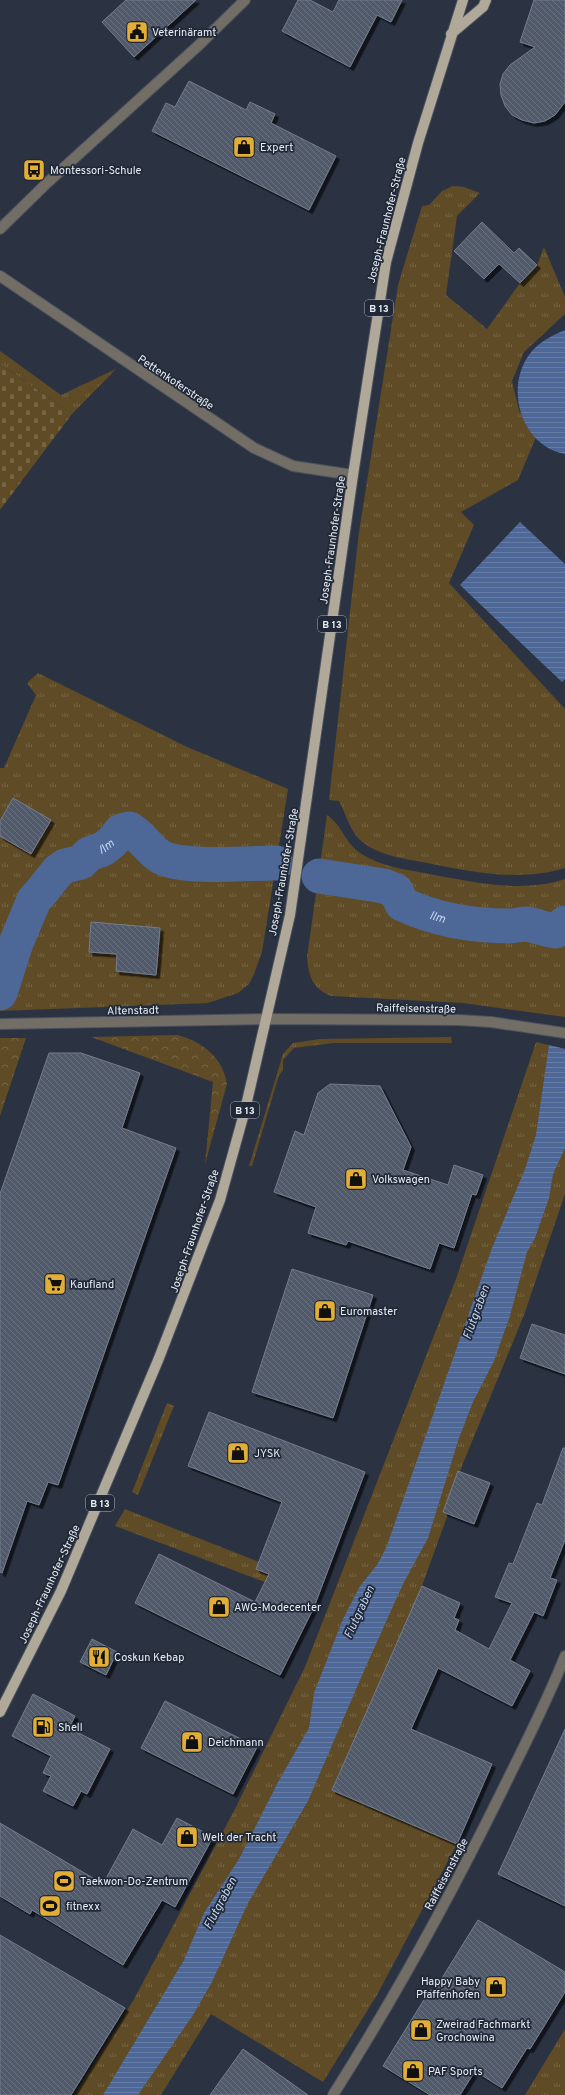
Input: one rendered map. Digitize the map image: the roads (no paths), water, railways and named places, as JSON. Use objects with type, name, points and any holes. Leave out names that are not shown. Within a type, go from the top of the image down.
[{"type":"main road","name":"Joseph-Fraunhofer-Straße","points":[[0,1712],[68,1576],[187,1288],[220,1200],[247,1103],[290,915],[304,830],[353,475],[386,262],[418,143],[451,34],[463,0]]},
{"type":"main road","points":[[451,34],[483,7],[486,0]]},
{"type":"street","points":[[0,229],[48,182],[193,50],[245,0]]},
{"type":"street","name":"Pettenkoferstraße","points":[[0,276],[254,448],[293,466],[353,475]]},
{"type":"street","name":"Altenstadt","points":[[0,1024],[267,1019]]},
{"type":"street","name":"Raiffeisenstraße","points":[[267,1019],[471,1020],[553,1030],[565,1033]]},
{"type":"street","name":"Raiffeisenstraße","points":[[333,2095],[370,2035],[459,1878],[534,1727],[565,1656]]},
{"type":"water","points":[[565,330],[565,454],[549,449],[537,439],[527,427],[521,412],[518,396],[519,380],[523,365],[532,351],[539,344]]},
{"type":"water","points":[[520,522],[565,564],[565,679],[562,682],[460,585]]},
{"type":"water","name":"Flutgraben","points":[[549,1045],[565,1049],[565,1148],[553,1174],[549,1198],[535,1238],[527,1252],[510,1316],[494,1361],[473,1402],[459,1438],[428,1538],[403,1584],[308,1801],[248,1903],[212,1982],[193,2015],[138,2095],[103,2095],[184,1960],[204,1913],[239,1859],[278,1782],[309,1728],[314,1693],[343,1619],[360,1586],[377,1565],[386,1548],[492,1248],[525,1169],[536,1135]]},
{"type":"waterway","name":"Ilm","points":[[0,993],[16,943],[34,900],[58,871],[65,866],[81,862],[89,854],[103,849],[112,842],[121,831],[129,829],[138,835],[152,851],[171,861],[200,864],[276,863]]},
{"type":"waterway","name":"Ilm","points":[[319,876],[384,886],[396,891],[402,904],[415,910],[455,921],[496,926],[526,924],[556,931],[565,923]]},
{"type":"place","name":"Veterinäramt","points":[[137,32]]},
{"type":"place","name":"Expert","points":[[244,147]]},
{"type":"place","name":"Montessori-Schule","points":[[34,170]]},
{"type":"place","name":"Volkswagen","points":[[356,1179]]},
{"type":"place","name":"Kaufland","points":[[55,1284]]},
{"type":"place","name":"Euromaster","points":[[325,1311]]},
{"type":"place","name":"JYSK","points":[[238,1453]]},
{"type":"place","name":"AWG-Modecenter","points":[[219,1607]]},
{"type":"place","name":"Coskun Kebap","points":[[99,1657]]},
{"type":"place","name":"Shell","points":[[43,1727]]},
{"type":"place","name":"Deichmann","points":[[192,1742]]},
{"type":"place","name":"Welt der Tracht","points":[[187,1837]]},
{"type":"place","name":"Taekwon-Do-Zentrum","points":[[64,1881]]},
{"type":"place","name":"fitnexx","points":[[50,1906]]},
{"type":"place","name":"Happy Baby Pfaffenhofen","points":[[496,1987]]},
{"type":"place","name":"Zweirad Fachmarkt Grochowina","points":[[421,2030]]},
{"type":"place","name":"PAF Sports","points":[[413,2071]]}]
